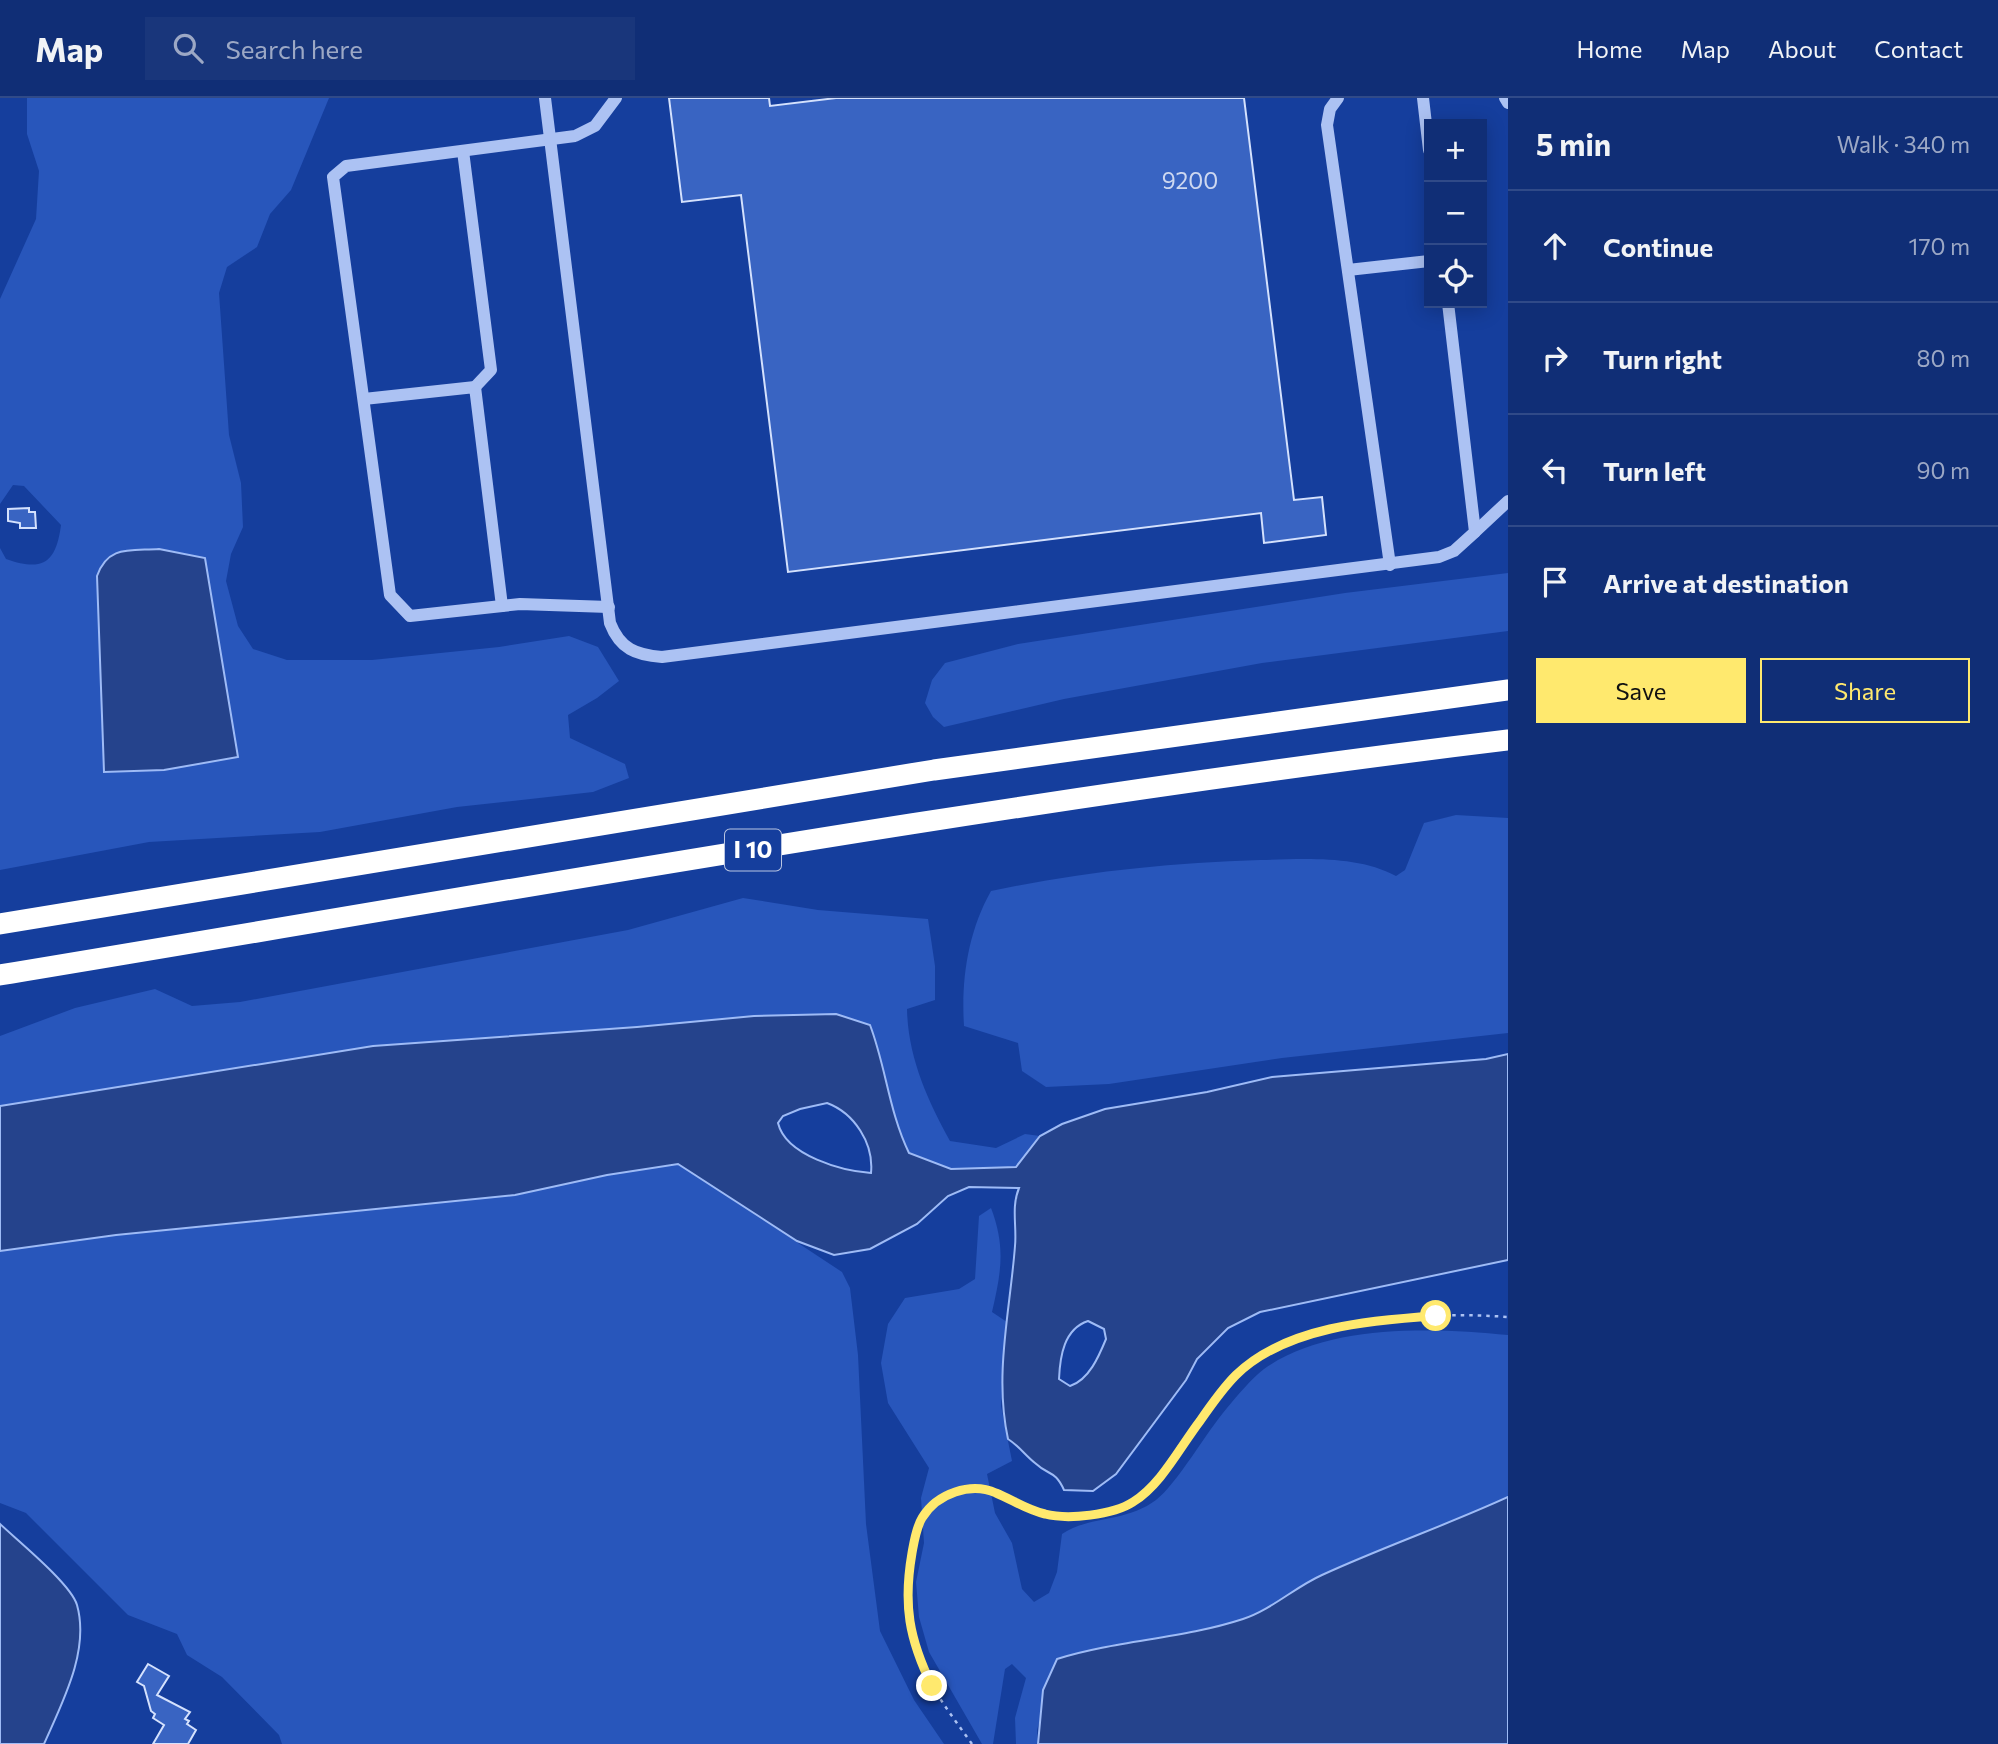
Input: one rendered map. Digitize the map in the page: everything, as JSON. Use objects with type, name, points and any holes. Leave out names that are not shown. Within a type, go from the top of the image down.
[{"type":"highway","name":"I 10","points":[[0,924],[934,770],[1508,690]]},
{"type":"highway","name":"I 10","points":[[0,975],[861,832],[1294,766],[1508,740]]},
{"type":"lane","points":[[545,98],[608,607],[615,635],[623,646],[635,653],[662,656],[1439,557],[1454,551],[1508,501]]},
{"type":"lane","points":[[608,607],[502,606],[410,616],[390,595],[333,177],[346,166],[575,136],[594,126],[616,98]]},
{"type":"lane","points":[[1338,98],[1330,108],[1327,125],[1390,565]]},
{"type":"lane","points":[[1423,98],[1425,119]]},
{"type":"lane","points":[[1505,98],[1508,103]]},
{"type":"lane","points":[[364,400],[475,387],[491,370],[463,151]]},
{"type":"lane","points":[[1348,270],[1424,262]]},
{"type":"lane","points":[[1448,308],[1475,532]]},
{"type":"lane","points":[[475,387],[502,606]]},
{"type":"path","points":[[972,1744],[932,1686],[917,1655],[907,1616],[908,1575],[915,1538],[923,1516],[942,1498],[960,1489],[977,1488],[996,1492],[1018,1506],[1047,1515],[1123,1508],[1145,1495],[1238,1373],[1268,1352],[1303,1338],[1398,1318],[1508,1317]]},
{"type":"shaded area","points":[[27,98],[329,98],[291,190],[270,214],[257,247],[227,267],[219,293],[229,435],[241,483],[243,527],[231,554],[226,581],[238,626],[253,649],[287,660],[372,660],[499,647],[569,636],[598,647],[619,681],[568,715],[570,738],[625,764],[629,778],[593,792],[457,807],[320,832],[149,842],[0,870],[0,548],[6,559],[19,563],[30,565],[46,561],[56,548],[61,525],[24,486],[13,485],[0,504],[0,299],[36,219],[39,171],[27,134]],"holes":[[[159,549],[205,558],[238,756],[164,770],[105,772],[97,576],[107,561],[131,551]]]},
{"type":"shaded area","points":[[159,549],[205,558],[238,757],[164,770],[104,772],[97,576],[107,559],[114,554],[130,550]]},
{"type":"shaded area","points":[[1508,573],[1508,631],[1262,663],[1064,699],[944,727],[933,717],[925,703],[932,680],[945,663],[1018,644],[1345,593]]},
{"type":"shaded area","points":[[1456,815],[1508,818],[1508,1033],[1282,1058],[1109,1084],[1046,1087],[1022,1071],[1018,1043],[964,1026],[968,956],[977,923],[991,891],[1124,870],[1260,860],[1347,861],[1381,869],[1396,876],[1405,870],[1424,823]]},
{"type":"shaded area","points":[[743,898],[818,910],[928,919],[935,966],[935,1000],[907,1009],[911,1044],[920,1077],[950,1141],[996,1148],[1025,1134],[1040,1136],[1016,1167],[954,1170],[909,1153],[897,1122],[870,1025],[835,1014],[754,1016],[373,1046],[0,1106],[0,1036],[75,1008],[155,989],[192,1006],[240,1002],[628,930]]},
{"type":"shaded area","points":[[836,1014],[870,1025],[897,1122],[909,1153],[951,1169],[1016,1167],[1040,1136],[1062,1124],[1105,1109],[1207,1092],[1272,1077],[1486,1059],[1508,1054],[1508,1260],[1260,1312],[1228,1328],[1197,1359],[1186,1380],[1116,1474],[1093,1491],[1064,1490],[1055,1476],[1040,1467],[1008,1439],[1002,1391],[1004,1343],[1015,1246],[1015,1202],[1019,1188],[969,1187],[948,1196],[917,1224],[870,1249],[834,1255],[797,1241],[678,1164],[607,1175],[515,1195],[116,1235],[0,1251],[0,1106],[373,1046],[754,1016]],"holes":[[[827,1103],[846,1114],[860,1130],[869,1151],[871,1173],[817,1160],[783,1135],[778,1123],[783,1116]],[[1088,1321],[1104,1329],[1106,1339],[1088,1373],[1070,1386],[1059,1379],[1062,1353],[1073,1330]]]},
{"type":"shaded area","points":[[678,1164],[842,1272],[850,1288],[858,1355],[866,1524],[880,1631],[914,1700],[944,1744],[282,1744],[279,1735],[222,1677],[187,1655],[177,1634],[128,1615],[26,1513],[0,1503],[0,1251],[116,1235],[515,1195],[607,1175]]},
{"type":"shaded area","points":[[991,1208],[999,1235],[1001,1260],[992,1312],[1007,1322],[1001,1406],[1012,1461],[987,1474],[995,1513],[1012,1543],[1022,1589],[1034,1602],[1049,1593],[1057,1572],[1062,1534],[1085,1524],[1132,1512],[1156,1500],[1173,1482],[1227,1408],[1259,1373],[1290,1354],[1319,1343],[1350,1336],[1415,1331],[1508,1335],[1508,1497],[1322,1575],[1243,1619],[1057,1659],[1037,1730],[1038,1744],[1016,1744],[1015,1718],[1026,1678],[1012,1664],[1005,1669],[993,1744],[982,1744],[929,1652],[919,1617],[916,1582],[924,1543],[921,1498],[929,1468],[888,1403],[881,1363],[888,1324],[905,1298],[959,1289],[975,1279],[979,1216]]},
{"type":"shaded area","points":[[1508,1497],[1508,1744],[1038,1744],[1043,1690],[1057,1659],[1243,1619],[1322,1575]]},
{"type":"shaded area","points":[[0,1524],[55,1575],[77,1605],[80,1640],[77,1658],[66,1694],[44,1744],[0,1744]]},
{"type":"building","points":[[669,98],[769,98],[770,106],[836,98],[1244,98],[1294,500],[1322,497],[1326,535],[1264,543],[1261,513],[788,572],[741,195],[682,202]]},
{"type":"building","points":[[29,508],[29,512],[35,512],[36,528],[20,528],[20,523],[8,521],[8,509]]},
{"type":"building","points":[[148,1664],[169,1676],[157,1695],[190,1712],[185,1719],[189,1721],[187,1724],[196,1730],[188,1744],[153,1744],[164,1725],[153,1718],[155,1714],[151,1711],[144,1686],[137,1682]]},
{"type":"route","points":[[932,1686],[917,1655],[907,1616],[908,1575],[915,1538],[923,1516],[942,1498],[960,1489],[977,1488],[996,1492],[1018,1506],[1047,1515],[1070,1515],[1123,1508],[1145,1495],[1220,1393],[1238,1373],[1268,1352],[1303,1338],[1345,1327],[1398,1318],[1436,1316]]}]
